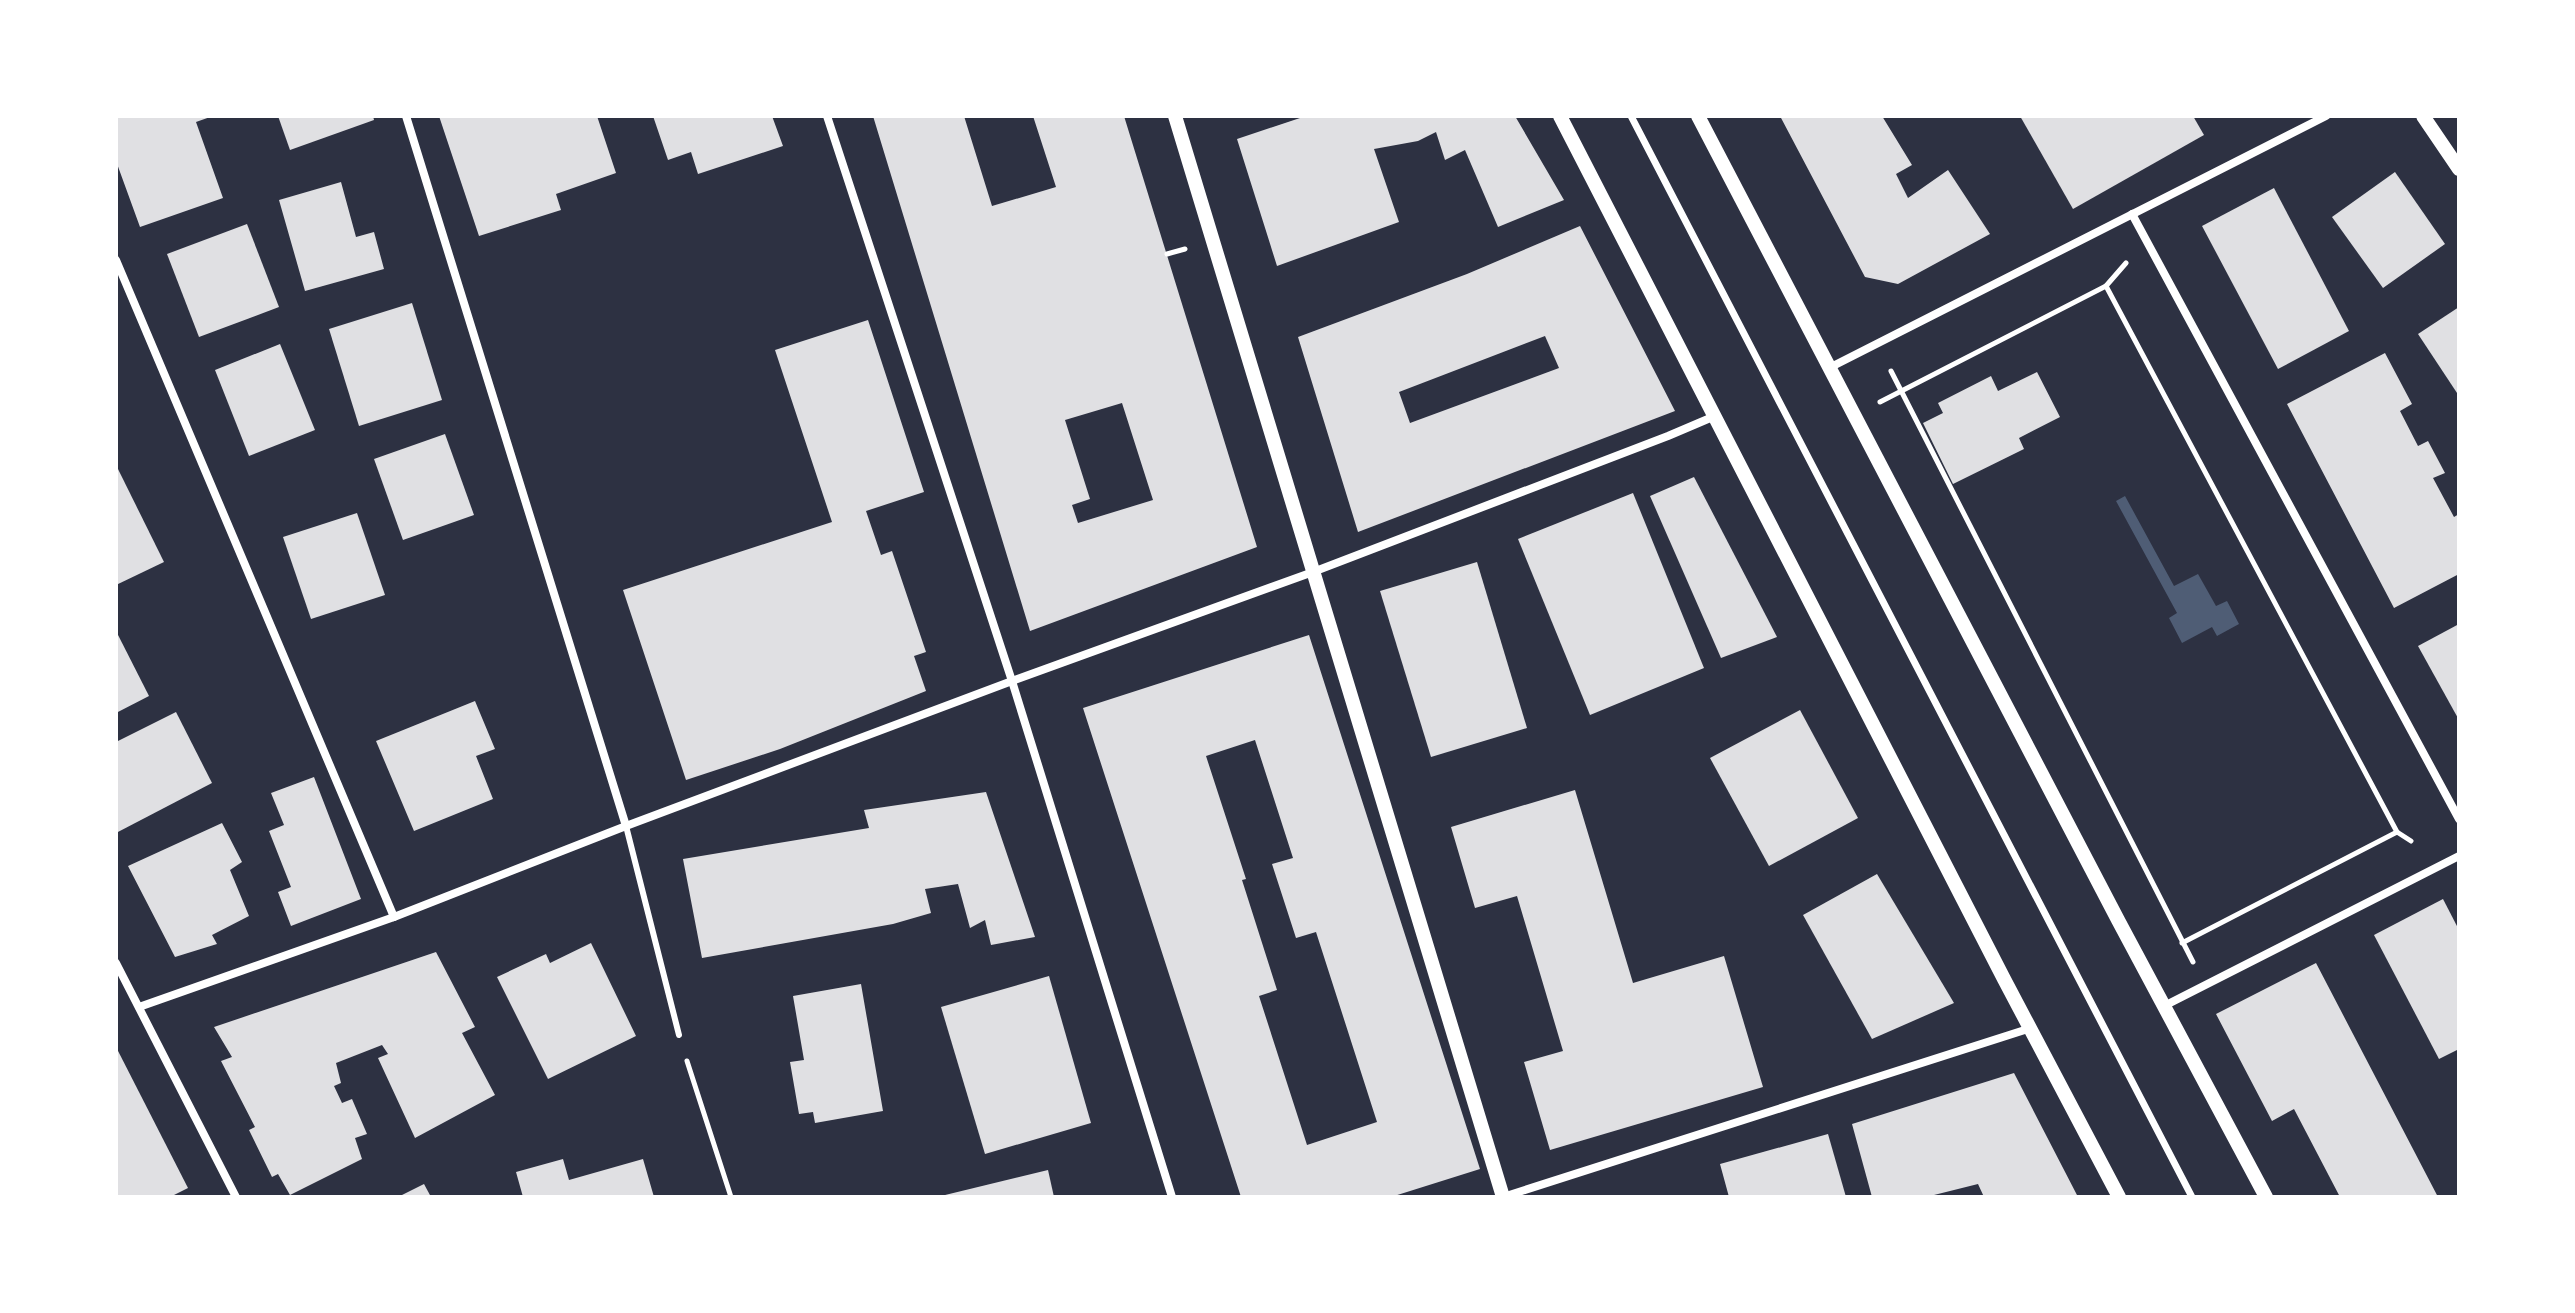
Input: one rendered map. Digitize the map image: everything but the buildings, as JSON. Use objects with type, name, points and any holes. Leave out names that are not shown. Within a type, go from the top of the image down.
[{"type":"street","points":[[406,116],[626,826]]},
{"type":"street","points":[[827,116],[1012,681],[1172,1197]]},
{"type":"street","points":[[1175,116],[1503,1197],[2031,1028]]},
{"type":"street","points":[[1560,116],[2119,1197]]},
{"type":"street","points":[[1631,116],[2192,1197]]},
{"type":"street","points":[[1698,116],[2266,1197]]},
{"type":"street","points":[[1829,368],[2326,116]]},
{"type":"street","points":[[2423,116],[2459,169]]},
{"type":"street","points":[[2132,214],[2459,819]]},
{"type":"street","points":[[116,260],[394,917]]},
{"type":"street","points":[[139,1007],[394,917],[1012,681],[1313,572],[1715,416]]},
{"type":"street","points":[[2166,1005],[2459,856]]},
{"type":"street","points":[[116,963],[236,1197]]},
{"type":"lane","points":[[626,826],[679,1035]]},
{"type":"path","points":[[1880,403],[2106,286],[2126,263]]},
{"type":"path","points":[[2106,286],[2397,832],[2411,841]]},
{"type":"path","points":[[1891,371],[2195,966]]},
{"type":"path","points":[[2182,943],[2397,832]]},
{"type":"path","points":[[679,1035],[731,1197]]},
{"type":"water","points":[[2125,496],[2174,586],[2198,574],[2216,606],[2227,601],[2239,624],[2217,636],[2212,627],[2182,643],[2169,618],[2177,613],[2116,501]]}]
